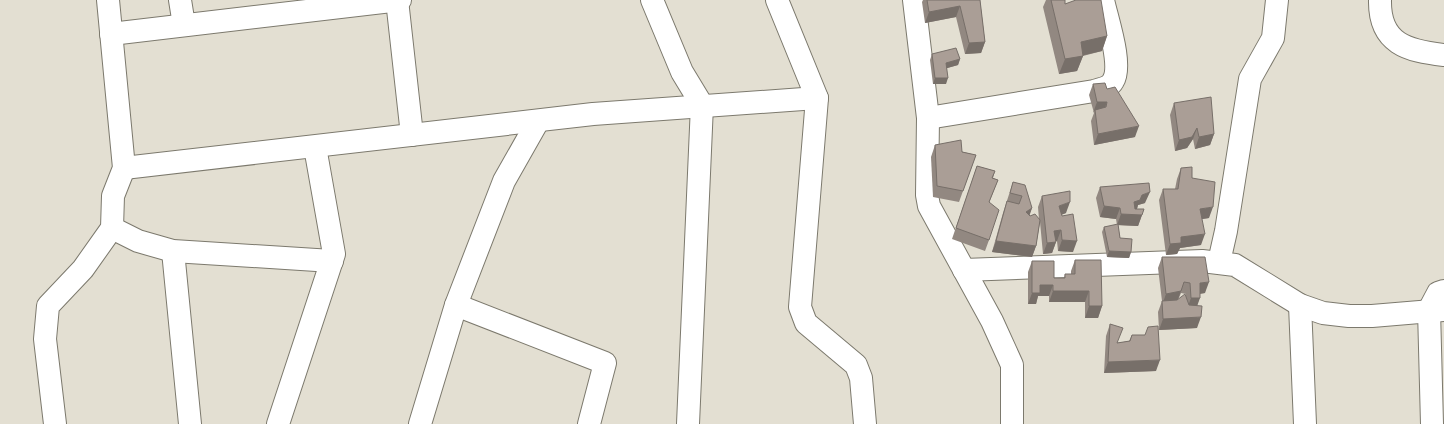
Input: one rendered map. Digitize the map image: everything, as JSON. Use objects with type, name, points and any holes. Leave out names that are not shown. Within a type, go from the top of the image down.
[{"type":"street","points":[[55,424],[45,339],[48,306],[83,269],[112,228],[113,196],[124,168],[108,0]]},
{"type":"street","points":[[180,0],[184,25]]},
{"type":"street","points":[[111,34],[398,0],[412,135]]},
{"type":"street","points":[[652,0],[682,72],[702,106],[688,424]]},
{"type":"street","points":[[777,0],[817,98],[800,307],[806,323],[856,365],[861,378],[865,424]]},
{"type":"street","points":[[914,0],[928,118],[927,195],[929,206],[992,321],[1012,365],[1012,424]]},
{"type":"street","points":[[928,118],[1094,91],[1104,89],[1113,83],[1117,73],[1116,57],[1103,0]]},
{"type":"street","points":[[1219,262],[1226,231],[1250,79],[1274,38],[1276,0]]},
{"type":"street","points":[[1380,0],[1380,11],[1384,24],[1393,39],[1402,47],[1414,51],[1444,55]]},
{"type":"street","points":[[124,168],[592,114],[817,98]]},
{"type":"street","points":[[420,424],[456,305],[504,181],[538,121]]},
{"type":"street","points":[[278,424],[334,254],[315,146]]},
{"type":"street","points":[[112,228],[138,241],[173,251],[332,261]]},
{"type":"street","points":[[173,251],[190,424]]},
{"type":"street","points":[[964,270],[1202,261],[1219,262],[1235,265],[1300,305],[1323,313],[1349,316],[1372,316],[1437,310]]},
{"type":"street","points":[[1432,424],[1438,293],[1444,290]]},
{"type":"street","points":[[456,305],[605,363],[589,424]]},
{"type":"street","points":[[1300,305],[1305,424]]},
{"type":"building","points":[[927,0],[980,0],[985,42],[969,43],[960,6],[929,12]]},
{"type":"building","points":[[1051,0],[1065,0],[1065,4],[1076,0],[1101,0],[1107,36],[1081,42],[1083,56],[1065,59]]},
{"type":"building","points":[[956,48],[960,59],[946,63],[948,78],[935,78],[932,54]]},
{"type":"building","points":[[1105,83],[1107,89],[1115,87],[1139,126],[1098,134],[1095,110],[1106,107],[1107,102],[1097,102],[1093,84]]},
{"type":"building","points":[[1211,97],[1214,134],[1199,137],[1197,128],[1192,137],[1179,140],[1174,103]]},
{"type":"building","points":[[961,140],[962,152],[976,155],[963,191],[937,186],[935,145]]},
{"type":"building","points":[[977,166],[995,171],[992,178],[998,180],[989,202],[999,210],[989,240],[956,228]]},
{"type":"building","points":[[1192,167],[1192,178],[1215,182],[1213,207],[1200,209],[1205,234],[1181,237],[1181,243],[1170,244],[1163,189],[1178,189],[1181,168]]},
{"type":"building","points":[[1013,182],[1025,185],[1032,208],[1026,212],[1030,216],[1035,214],[1040,220],[1036,246],[996,241],[1007,201],[1019,204],[1022,196],[1010,193]]},
{"type":"building","points":[[1149,183],[1150,192],[1142,195],[1140,200],[1134,202],[1135,209],[1144,209],[1142,215],[1121,214],[1120,208],[1104,206],[1100,187]]},
{"type":"building","points":[[1070,191],[1070,202],[1059,206],[1062,216],[1073,214],[1077,241],[1062,240],[1061,230],[1054,231],[1056,242],[1047,243],[1042,196]]},
{"type":"building","points":[[1118,224],[1120,238],[1132,239],[1131,252],[1109,251],[1104,227]]},
{"type":"building","points":[[1162,257],[1205,257],[1209,282],[1200,283],[1200,298],[1191,298],[1190,283],[1184,282],[1181,291],[1166,294]]},
{"type":"building","points":[[1075,260],[1101,260],[1102,306],[1089,306],[1089,291],[1053,291],[1053,285],[1040,285],[1040,293],[1032,293],[1032,261],[1054,261],[1054,278],[1065,278],[1065,274],[1075,274]]},
{"type":"building","points":[[1185,294],[1189,305],[1202,306],[1201,317],[1163,319],[1162,301],[1177,300]]},
{"type":"building","points":[[1110,324],[1123,328],[1117,343],[1130,341],[1132,335],[1145,335],[1148,327],[1158,326],[1160,360],[1108,362]]}]
